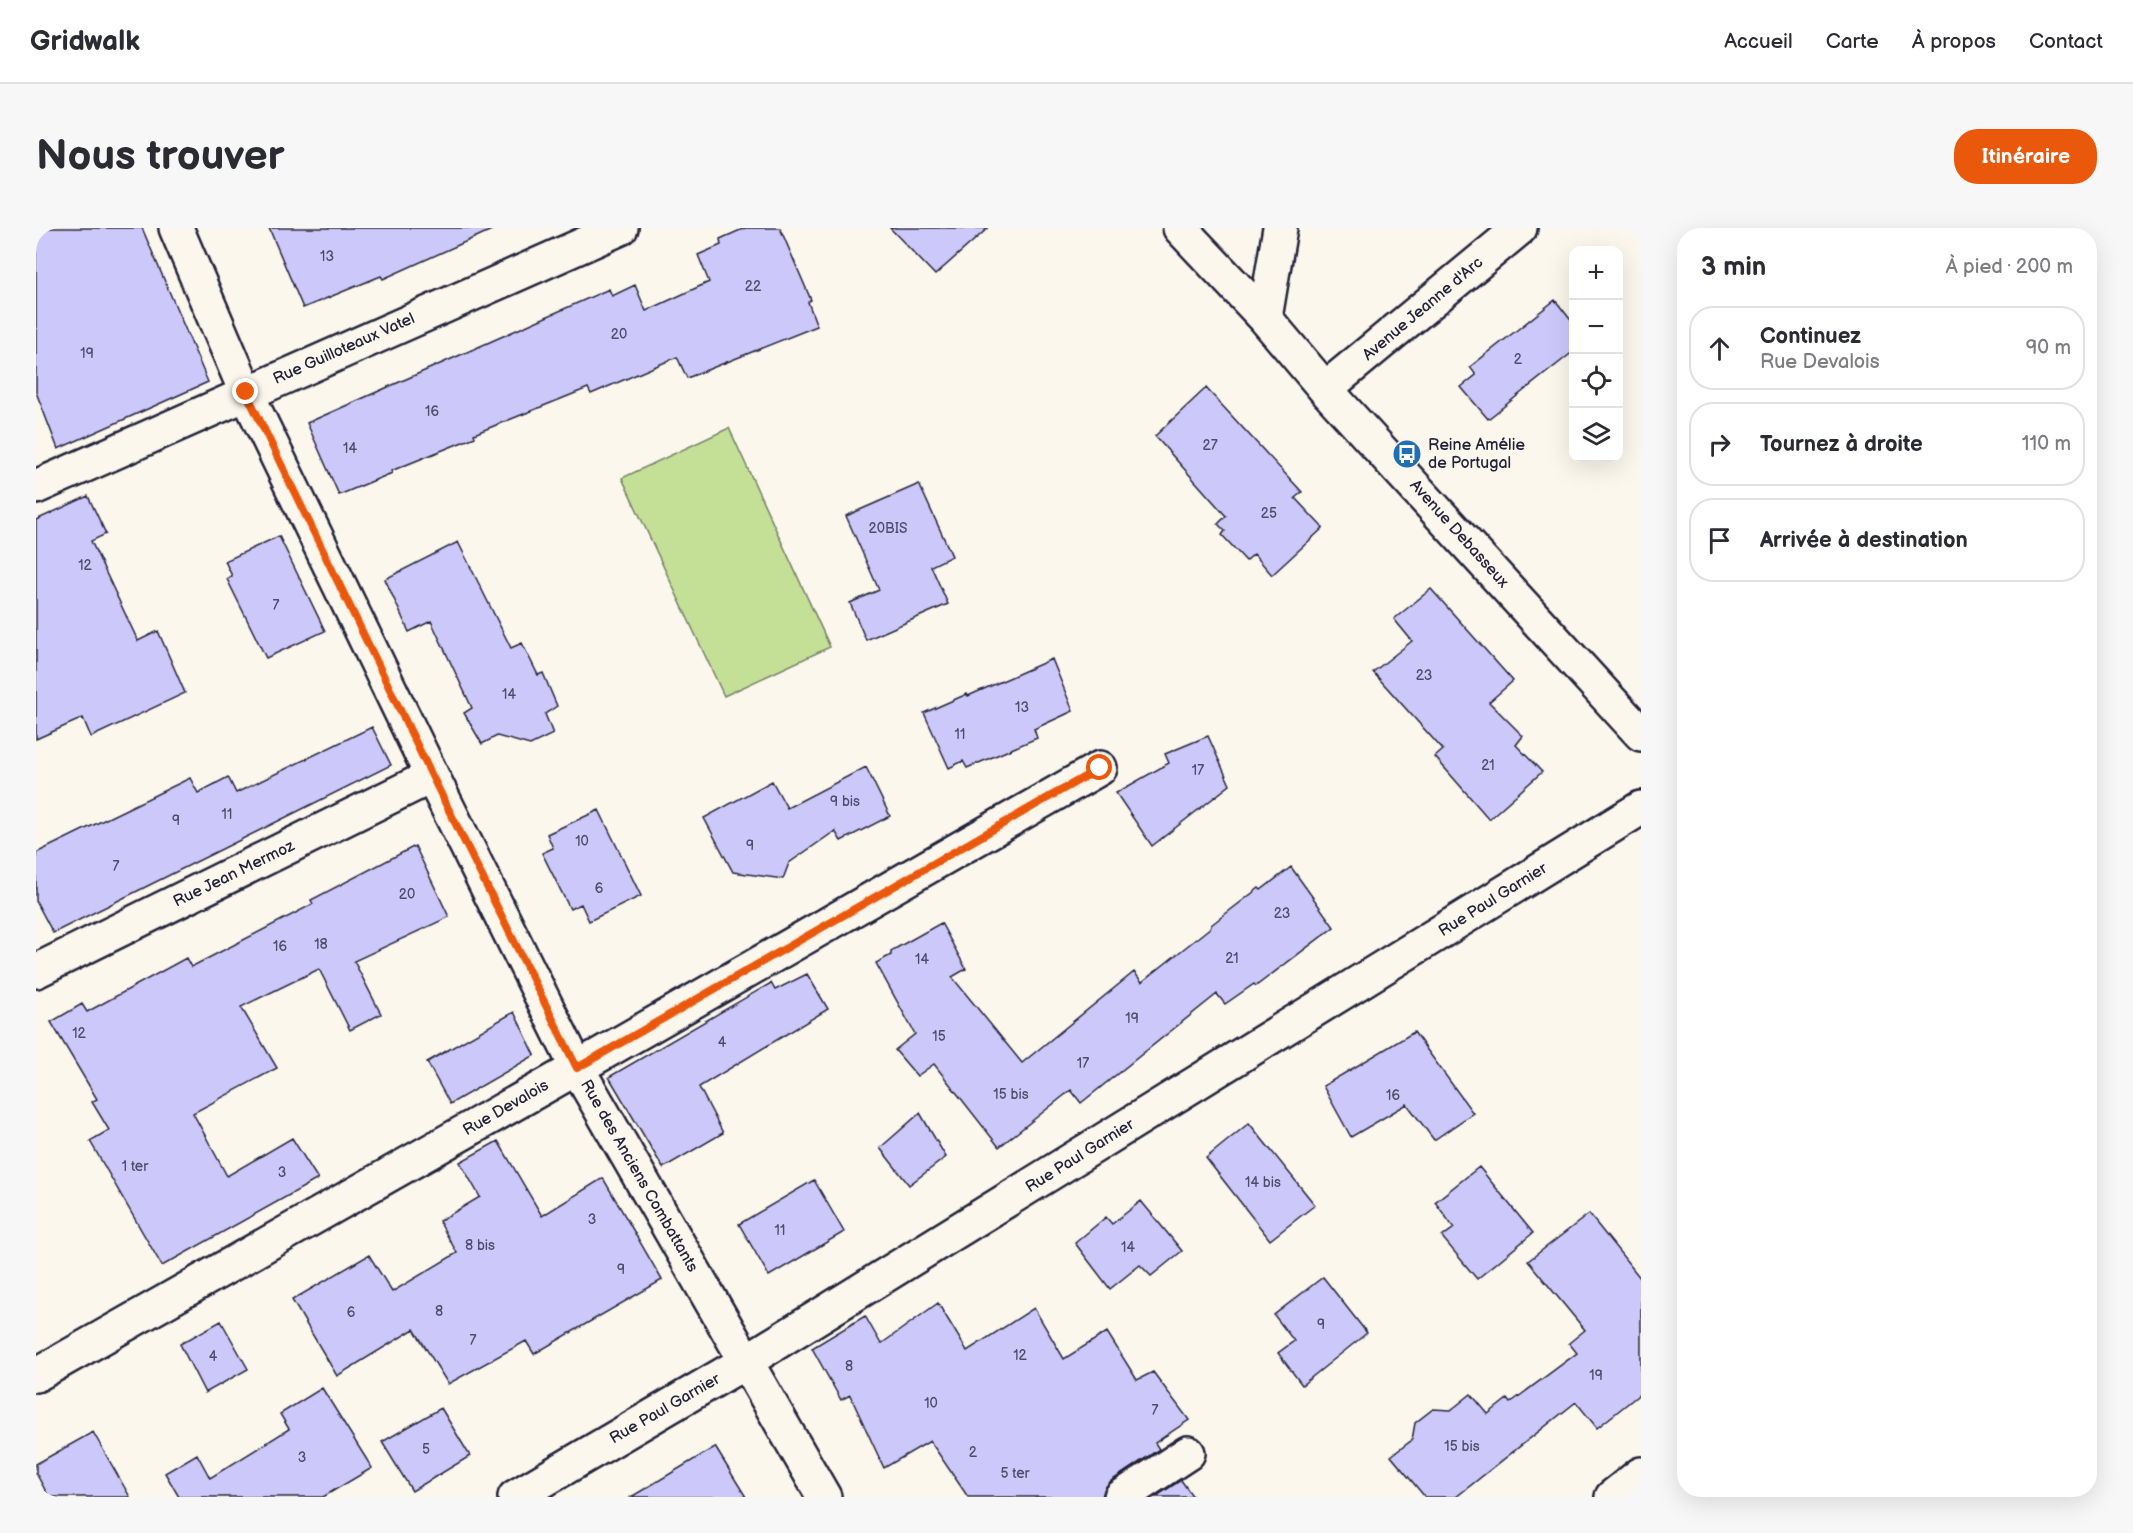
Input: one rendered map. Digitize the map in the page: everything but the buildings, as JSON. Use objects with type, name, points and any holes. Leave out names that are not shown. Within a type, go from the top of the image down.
[{"type":"street","name":"Rue des Anciens Combattants","points":[[176,228],[246,392],[432,776],[577,1068],[824,1497]]},
{"type":"street","name":"Rue Guilloteaux Vatel","points":[[36,487],[246,392],[621,228]]},
{"type":"street","name":"Avenue Debasseux","points":[[1180,228],[1265,318],[1326,389],[1641,734]]},
{"type":"street","points":[[1265,318],[1280,228]]},
{"type":"street","name":"Avenue Jeanne d'Arc","points":[[1326,389],[1520,228]]},
{"type":"street","name":"Rue Devalois","points":[[36,1375],[1100,768]]},
{"type":"street","name":"Rue Jean Mermoz","points":[[36,971],[432,776]]},
{"type":"street","name":"Rue Paul Garnier","points":[[515,1497],[745,1362],[1641,808]]},
{"type":"street","points":[[1121,1497],[1188,1453]]},
{"type":"street","points":[[1612,1497],[1641,1474]]},
{"type":"green space","points":[[729,428],[830,647],[724,696],[622,478]]},
{"type":"place","name":"Reine Amélie de Portugal","points":[[1407,454]]},
{"type":"route","points":[[246,392],[432,776],[577,1068],[1100,768]]}]
